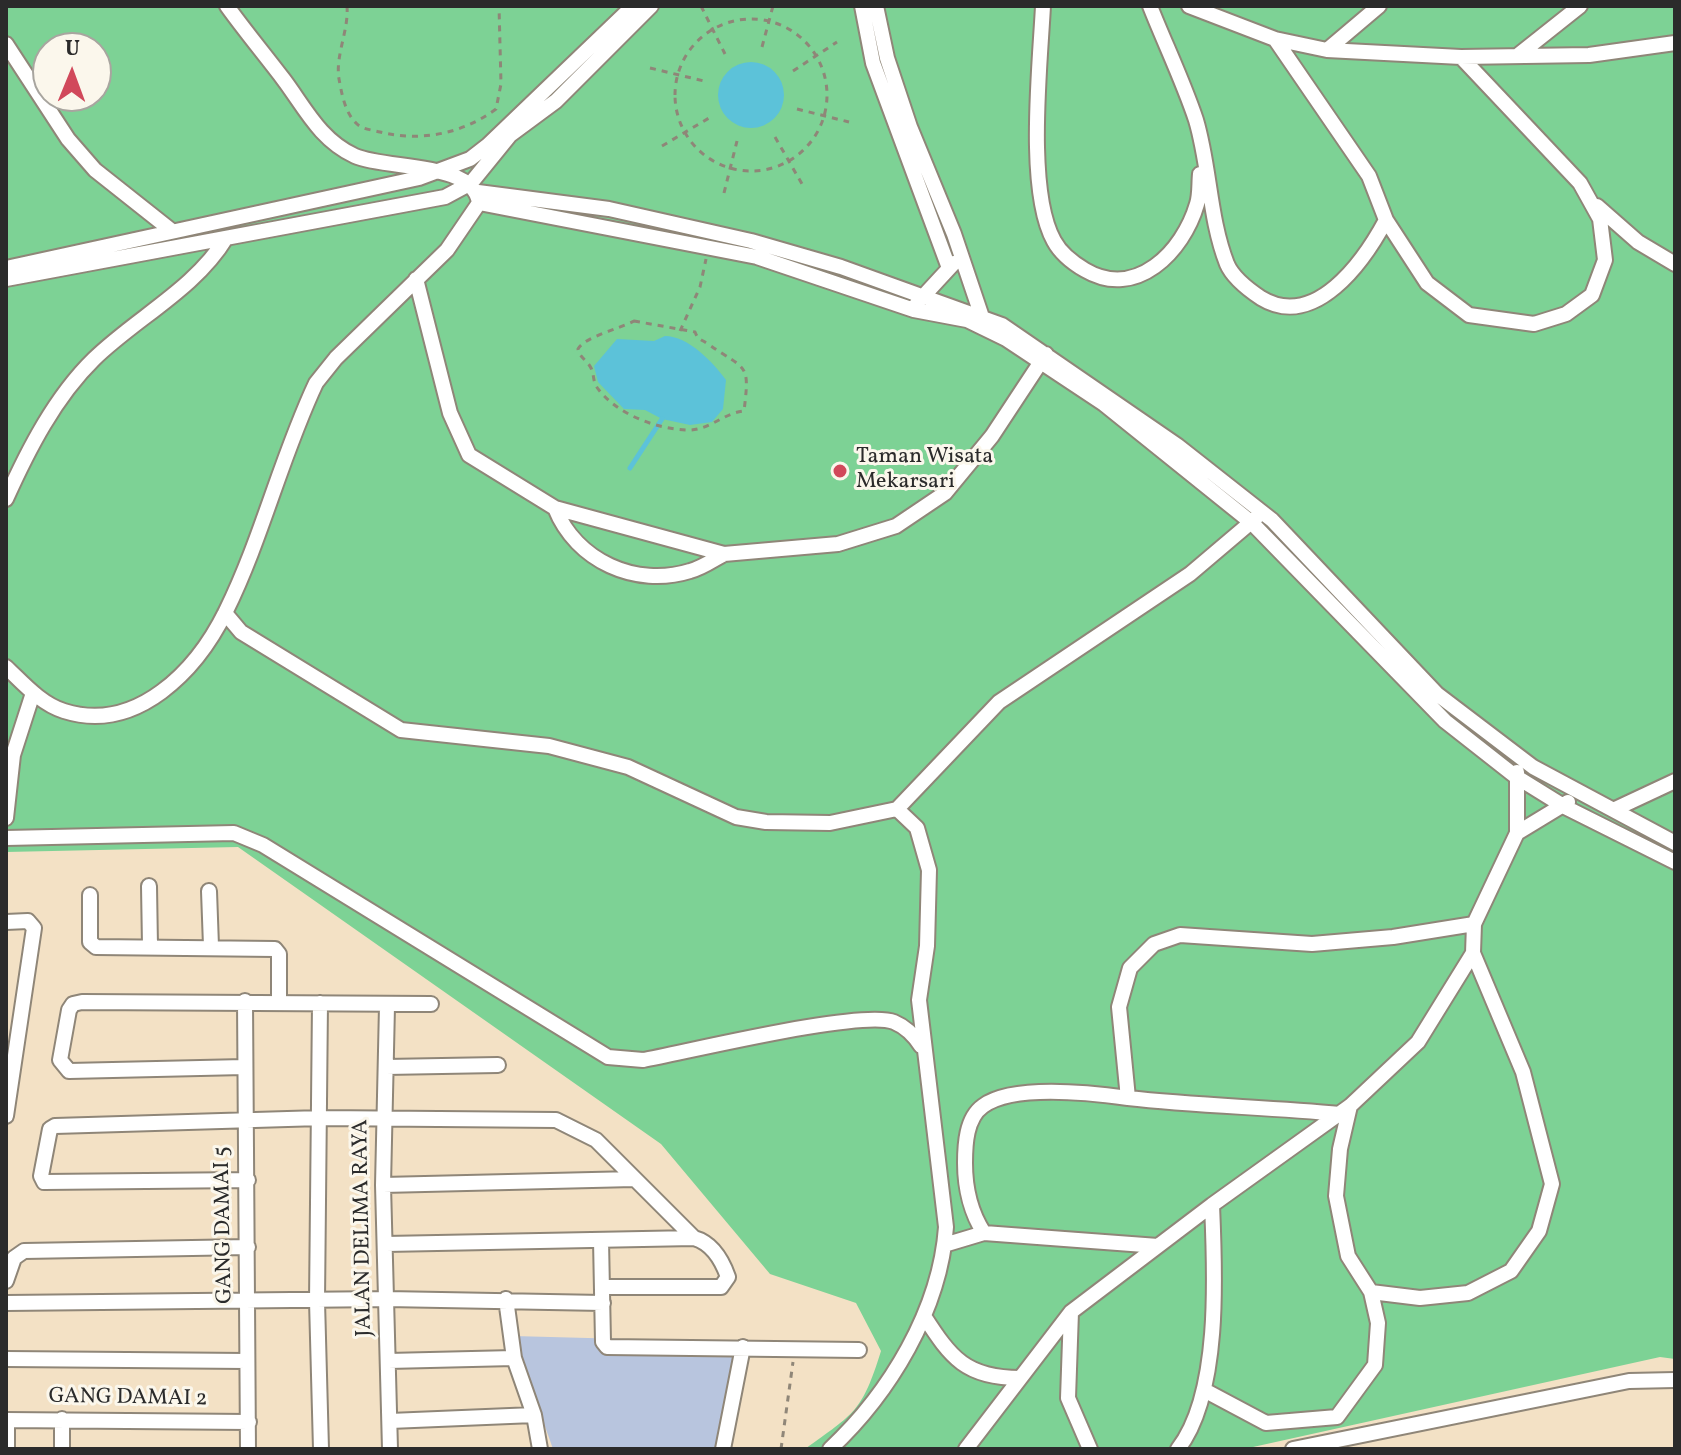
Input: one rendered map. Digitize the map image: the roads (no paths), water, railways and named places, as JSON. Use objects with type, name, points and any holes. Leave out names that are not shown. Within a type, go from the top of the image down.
[{"type":"street","points":[[227,6],[314,125],[353,155],[385,166],[441,171],[476,193],[708,246],[984,323],[1044,358],[1257,518],[1437,694],[1524,760],[1675,843]]},
{"type":"street","points":[[6,268],[441,171],[470,159],[633,6]]},
{"type":"street","points":[[6,667],[33,693],[64,711],[103,715],[145,706],[180,677],[225,613],[316,383],[336,358],[463,230],[476,193],[510,135],[556,101],[651,6]]},
{"type":"street","points":[[862,6],[873,63],[949,268]]},
{"type":"street","points":[[876,6],[887,58],[910,127],[954,234],[984,323]]},
{"type":"street","points":[[1043,6],[1039,170],[1054,241],[1071,261],[1108,281],[1127,281],[1147,272],[1172,249],[1185,230],[1197,203],[1202,157]]},
{"type":"street","points":[[1150,6],[1196,123],[1217,232],[1229,268],[1249,290],[1268,302],[1298,308],[1330,290],[1355,265],[1386,220]]},
{"type":"street","points":[[1189,6],[1275,39],[1327,50],[1461,57],[1589,55],[1668,44],[1675,54]]},
{"type":"street","points":[[1327,50],[1379,6]]},
{"type":"street","points":[[1517,56],[1580,6]]},
{"type":"street","points":[[1275,39],[1369,176],[1386,220],[1427,283],[1469,315],[1534,324],[1566,314],[1592,295],[1605,260],[1600,219],[1580,183],[1461,57]]},
{"type":"street","points":[[6,44],[68,139],[95,170],[172,231]]},
{"type":"street","points":[[6,279],[476,193],[538,198],[679,223],[841,267],[918,303]]},
{"type":"street","points":[[1591,201],[1638,242],[1675,264]]},
{"type":"street","points":[[6,499],[58,402],[84,370],[184,285],[226,238]]},
{"type":"street","points":[[918,303],[960,257]]},
{"type":"street","points":[[416,279],[450,413],[469,455],[555,508],[724,554],[838,544],[896,526],[945,493],[992,436],[1044,358]]},
{"type":"street","points":[[555,508],[563,528],[581,547],[623,573],[650,576],[690,571],[724,554]]},
{"type":"street","points":[[225,613],[241,632],[401,730],[549,746],[628,767],[736,817],[766,822],[830,823],[897,809],[999,702],[1190,574],[1257,518]]},
{"type":"street","points":[[1257,518],[1425,702],[1515,776],[1565,807],[1675,862]]},
{"type":"street","points":[[6,818],[13,755],[33,693]]},
{"type":"street","points":[[1371,1292],[1420,1298],[1468,1293],[1511,1271],[1539,1231],[1552,1184],[1523,1072],[1473,953],[1474,924],[1517,833],[1515,776],[1524,760]]},
{"type":"street","points":[[1613,810],[1675,781]]},
{"type":"street","points":[[1517,833],[1565,807],[1575,790]]},
{"type":"street","points":[[830,1449],[882,1391],[924,1316],[944,1245],[938,1154],[919,1000],[927,946],[929,870],[917,828],[897,809]]},
{"type":"street","points":[[6,838],[234,833],[263,845],[608,1057],[643,1060],[854,1019],[892,1021],[911,1032],[923,1048]]},
{"type":"street","points":[[149,886],[150,946]]},
{"type":"street","points":[[209,891],[211,946]]},
{"type":"street","points":[[90,895],[93,945],[275,949],[279,954],[279,1001]]},
{"type":"street","points":[[6,922],[28,921],[34,928],[6,1116]]},
{"type":"street","points":[[1128,1098],[1119,1007],[1130,968],[1154,944],[1180,935],[1312,944],[1393,937],[1474,924]]},
{"type":"street","points":[[966,1449],[1071,1312],[1212,1205],[1345,1110],[1418,1042],[1473,953]]},
{"type":"street","points":[[244,1067],[69,1071],[60,1060],[69,1010],[73,1004],[245,1001],[387,1006],[431,1004]]},
{"type":"street","name":"GANG DAMAI 5","points":[[245,1001],[248,1449]]},
{"type":"street","points":[[320,1003],[317,1301],[321,1449]]},
{"type":"street","name":"JALAN DELIMA RAYA","points":[[387,1006],[383,1185],[390,1449]]},
{"type":"street","points":[[386,1067],[498,1065]]},
{"type":"street","points":[[984,1233],[976,1222],[965,1176],[970,1124],[983,1106],[1011,1096],[1079,1092],[1191,1105],[1345,1110]]},
{"type":"street","points":[[1204,1390],[1266,1423],[1337,1417],[1375,1365],[1378,1323],[1371,1292],[1348,1256],[1336,1196],[1345,1110]]},
{"type":"street","points":[[248,1180],[44,1182],[41,1176],[50,1129],[55,1126],[321,1118],[384,1121],[556,1120],[596,1140],[694,1238]]},
{"type":"street","points":[[383,1185],[634,1179]]},
{"type":"street","points":[[1178,1449],[1204,1390],[1216,1284],[1212,1205]]},
{"type":"street","points":[[944,1245],[984,1233],[1158,1246]]},
{"type":"street","points":[[386,1244],[694,1238],[705,1241],[723,1262],[728,1277],[721,1287],[602,1287]]},
{"type":"street","points":[[601,1240],[603,1342],[607,1347],[859,1350]]},
{"type":"street","points":[[6,1281],[14,1258],[24,1251],[248,1247]]},
{"type":"street","points":[[6,1303],[506,1299],[603,1303]]},
{"type":"street","points":[[506,1299],[514,1358],[534,1415],[540,1449]]},
{"type":"street","points":[[1071,1312],[1068,1398],[1090,1449]]},
{"type":"street","points":[[924,1316],[948,1353],[970,1370],[1020,1378]]},
{"type":"street","points":[[723,1449],[743,1347]]},
{"type":"street","points":[[388,1361],[514,1358]]},
{"type":"street","points":[[6,1359],[247,1361]]},
{"type":"street","points":[[1293,1449],[1629,1381],[1675,1380]]},
{"type":"street","points":[[390,1421],[534,1415]]},
{"type":"street","points":[[62,1419],[62,1449]]},
{"type":"street","points":[[7,1420],[7,1449]]},
{"type":"street","name":"GANG DAMAI 2","points":[[7,1420],[249,1422]]},
{"type":"water","points":[[751,62],[774,72],[784,95],[774,118],[751,128],[728,118],[718,95],[728,72]]},
{"type":"water","points":[[665,336],[691,345],[726,380],[723,409],[712,422],[690,425],[662,419],[645,410],[624,409],[598,382],[594,366],[617,339],[654,341]]},
{"type":"waterway","points":[[630,468],[662,419]]},
{"type":"place","name":"Taman Wisata Mekarsari","points":[[840,471]]}]
